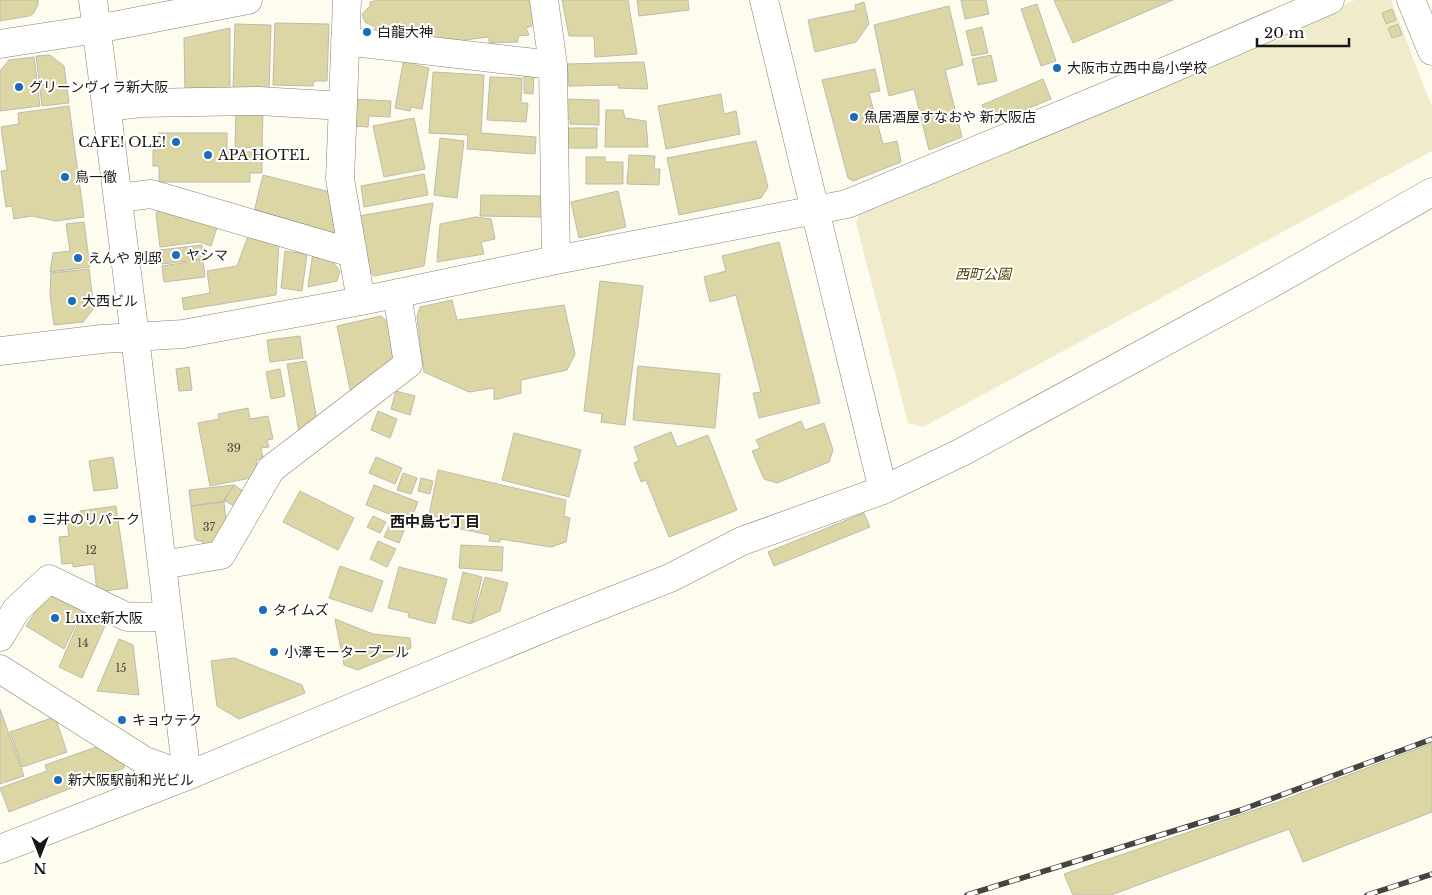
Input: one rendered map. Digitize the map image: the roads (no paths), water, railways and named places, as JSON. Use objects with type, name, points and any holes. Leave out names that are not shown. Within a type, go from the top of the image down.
[{"type":"street","points":[[94,0],[187,776]]},
{"type":"street","points":[[0,44],[97,29],[248,0]]},
{"type":"street","points":[[346,0],[340,180],[361,301]]},
{"type":"street","points":[[544,0],[553,65],[556,260]]},
{"type":"street","points":[[764,0],[883,490]]},
{"type":"street","points":[[0,350],[102,339],[184,334],[361,301],[556,260],[847,204],[1330,0]]},
{"type":"street","points":[[1411,0],[1432,52]]},
{"type":"street","points":[[345,42],[553,65]]},
{"type":"street","points":[[107,107],[141,103],[258,101],[342,106]]},
{"type":"street","points":[[0,849],[187,776],[561,620],[670,578],[742,541],[883,490],[962,452],[1269,285],[1432,192]]},
{"type":"street","points":[[118,198],[151,194],[352,253]]},
{"type":"street","points":[[162,565],[221,555],[271,469],[408,364],[397,293]]},
{"type":"street","points":[[0,637],[16,610],[49,579],[127,618],[168,618]]},
{"type":"street","points":[[0,669],[146,760],[187,776]]},
{"type":"railway","points":[[967,895],[1241,810],[1432,739]]},
{"type":"railway","points":[[1367,895],[1432,874]]},
{"type":"place","name":"白龍大神","points":[[367,32]]},
{"type":"place","name":"大阪市立西中島小学校","points":[[1057,68]]},
{"type":"place","name":"グリーンヴィラ新大阪","points":[[19,87]]},
{"type":"place","name":"魚居酒屋すなおや 新大阪店","points":[[854,117]]},
{"type":"place","name":"CAFE! OLE!","points":[[176,142]]},
{"type":"place","name":"APA HOTEL","points":[[208,155]]},
{"type":"place","name":"鳥一徹","points":[[65,177]]},
{"type":"place","name":"ヤシマ","points":[[176,255]]},
{"type":"place","name":"えんや 別邸","points":[[78,258]]},
{"type":"place","name":"大西ビル","points":[[72,301]]},
{"type":"place","name":"三井のリパーク","points":[[32,519]]},
{"type":"place","name":"タイムズ","points":[[263,610]]},
{"type":"place","name":"Luxe新大阪","points":[[55,618]]},
{"type":"place","name":"小澤モータープール","points":[[274,652]]},
{"type":"place","name":"キョウテク","points":[[122,720]]},
{"type":"place","name":"新大阪駅前和光ビル","points":[[58,780]]},
{"type":"district","name":"西中島七丁目","points":[[435,521]]},
{"type":"park label","name":"西町公園","points":[[983,274]]}]
